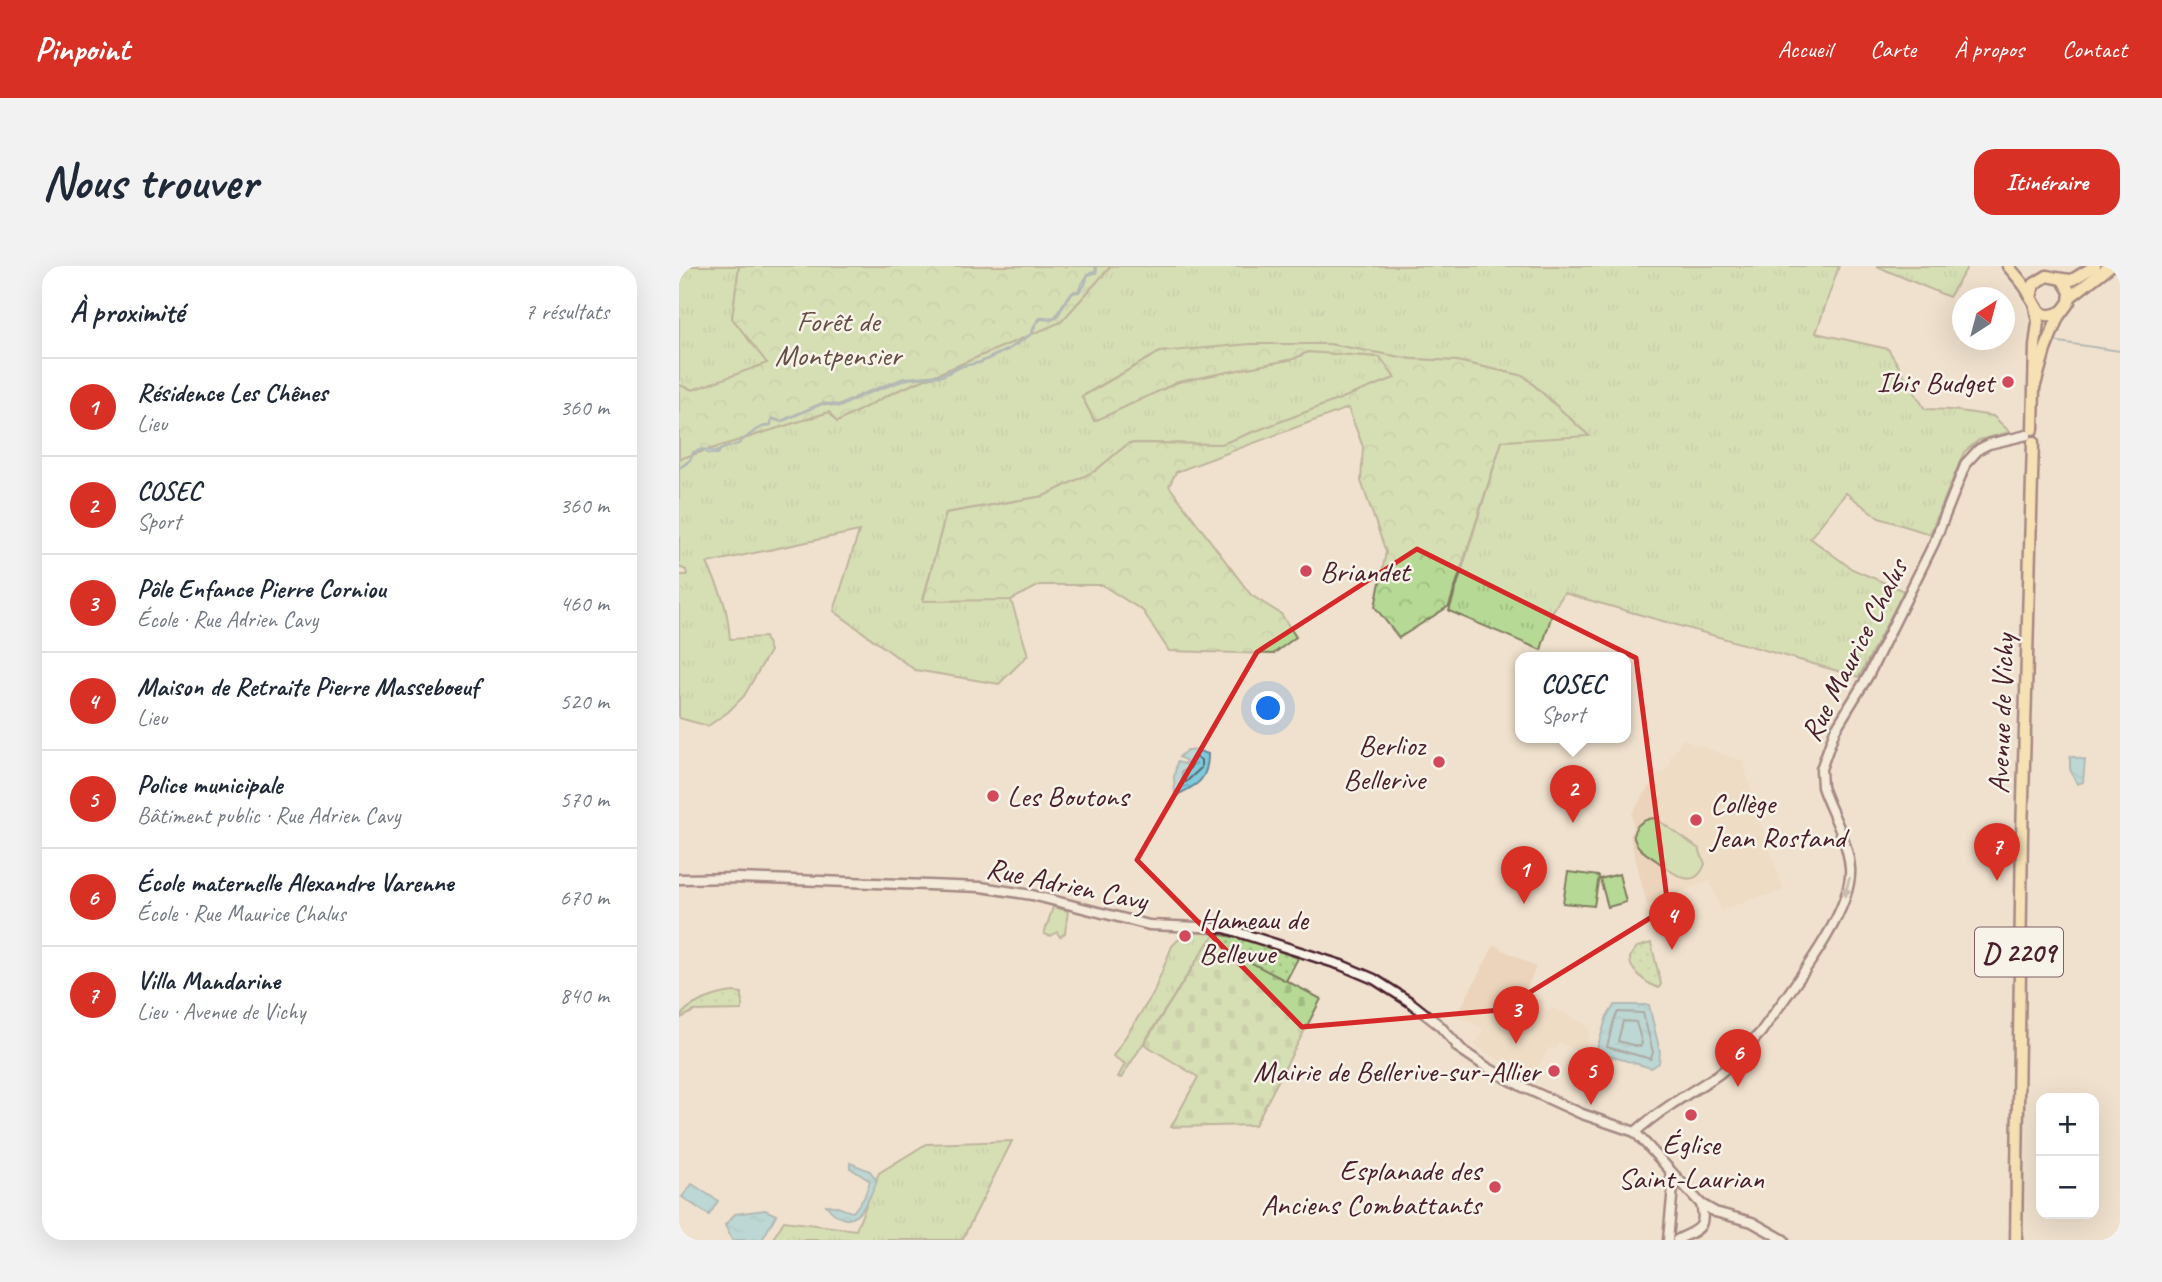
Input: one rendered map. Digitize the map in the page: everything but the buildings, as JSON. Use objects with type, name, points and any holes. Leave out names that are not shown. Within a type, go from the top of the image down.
[{"type":"main road","points":[[2008,266],[2033,303],[2048,315],[2063,310],[2070,297],[2110,266]]},
{"type":"main road","points":[[2014,266],[2038,280]]},
{"type":"main road","points":[[2033,303],[2032,288],[2038,280],[2052,276],[2072,280],[2095,266]]},
{"type":"main road","points":[[2062,279],[2068,287],[2070,297]]},
{"type":"main road","name":"Avenue de Vichy","points":[[2016,1240],[2031,435],[2038,322],[2033,303]]},
{"type":"main road","name":"Avenue de Vichy","points":[[2035,385],[2040,362],[2063,310]]},
{"type":"main road","name":"Rue Maurice Chalus","points":[[1635,1132],[1725,1069],[1761,1032],[1828,934],[1846,895],[1850,877],[1848,855],[1820,776],[1822,762],[1841,718],[1868,676],[1934,542],[1966,463],[1979,449],[1989,444],[2031,435]]},
{"type":"main road","name":"Rue Adrien Cavy","points":[[679,879],[738,878],[991,888],[1033,895],[1140,924],[1225,928],[1351,969],[1392,990],[1426,1016],[1442,1036],[1462,1051],[1523,1087],[1605,1123],[1635,1132]]},
{"type":"main road","points":[[1635,1132],[1701,1204],[1716,1212],[1752,1222],[1784,1240]]},
{"type":"main road","points":[[1668,1240],[1673,1187],[1669,1169]]},
{"type":"main road","points":[[1672,1205],[1683,1195],[1694,1196]]},
{"type":"main road","points":[[1671,1226],[1685,1238],[1694,1234],[1699,1228],[1703,1211],[1701,1204]]},
{"type":"highlighted area","points":[[1417,549],[1636,658],[1668,907],[1501,1010],[1302,1027],[1137,860],[1257,652]]},
{"type":"shaded area","name":"Collège Jean Rostand","points":[[1684,738],[1693,744],[1743,761],[1784,891],[1721,911],[1710,881],[1647,905],[1630,837],[1633,828],[1632,813],[1657,774],[1663,773],[1671,763],[1670,757]]},
{"type":"shaded area","points":[[1494,945],[1536,967],[1525,992],[1544,1002],[1543,1008],[1549,1011],[1552,1007],[1588,1026],[1590,1030],[1583,1055],[1559,1042],[1555,1050],[1549,1047],[1534,1076],[1531,1074],[1529,1078],[1474,1045],[1484,1029],[1457,1015]]},
{"type":"green space","points":[[679,266],[739,266],[732,318],[768,364],[693,390],[679,385]]},
{"type":"green space","name":"Forêt de Montpensier","points":[[739,266],[1111,266],[1061,322],[892,393],[837,422],[829,412],[679,459],[679,385],[693,390],[767,363],[732,318]]},
{"type":"green space","points":[[1111,266],[1839,266],[1816,333],[1888,349],[1925,409],[1993,416],[2010,432],[1979,440],[1964,452],[1930,534],[1879,518],[1846,493],[1810,538],[1852,569],[1904,591],[1859,677],[1564,593],[1553,611],[1541,650],[1449,611],[1502,441],[1588,435],[1524,376],[1457,361],[1411,359],[1329,344],[1160,352],[1082,396],[1094,421],[1178,382],[1293,359],[1308,352],[1380,357],[1395,378],[1222,444],[1129,443],[1095,471],[1044,496],[946,513],[923,600],[1011,600],[1028,655],[999,684],[915,670],[834,611],[859,531],[707,563],[723,600],[730,639],[765,637],[770,651],[744,696],[728,712],[708,726],[679,718],[679,575],[687,575],[686,570],[679,567],[679,459],[829,412],[837,422],[892,393],[1061,322]]},
{"type":"green space","points":[[1876,266],[1968,266],[1955,287],[1952,287],[1949,297]]},
{"type":"green space","points":[[1251,344],[1329,344],[1411,359],[1457,361],[1524,376],[1589,436],[1502,441],[1449,606],[1399,638],[1375,607],[1386,552],[1361,481],[1363,447],[1348,408],[1176,472],[1169,486],[1251,595],[1281,614],[1296,637],[1273,654],[1169,651],[1143,611],[1102,585],[1040,585],[1011,600],[923,601],[946,513],[1044,496],[1095,471],[1129,443],[1222,444],[1395,378],[1380,357],[1308,352],[1293,359],[1178,382],[1095,421],[1082,397],[1160,352]]},
{"type":"green space","points":[[1655,818],[1699,849],[1705,864],[1695,877],[1683,878],[1638,846],[1634,838],[1635,829],[1645,820]]},
{"type":"green space","points":[[1568,872],[1599,876],[1594,906],[1563,903]]},
{"type":"green space","points":[[1619,874],[1626,902],[1608,907],[1600,879]]},
{"type":"green space","points":[[1053,907],[1068,911],[1065,933],[1060,937],[1057,932],[1050,936],[1044,934]]},
{"type":"green space","points":[[1191,932],[1216,934],[1121,1078],[1118,1077],[1125,1064],[1113,1056],[1153,994],[1172,946],[1182,936],[1185,939]]},
{"type":"green space","points":[[1216,934],[1245,939],[1298,958],[1286,981],[1224,948],[1208,943]]},
{"type":"green space","points":[[1208,943],[1224,948],[1321,999],[1255,1125],[1171,1127],[1198,1077],[1144,1044]]},
{"type":"green space","points":[[1651,943],[1661,984],[1659,988],[1640,977],[1630,963],[1630,957],[1637,947]]},
{"type":"green space","points":[[733,992],[742,993],[742,1010],[694,1011],[679,1019],[695,1004]]},
{"type":"green space","points":[[1012,1141],[962,1240],[772,1240],[784,1221],[856,1230],[879,1173],[926,1144]]},
{"type":"water","points":[[1095,266],[1097,269],[1096,273],[1088,275],[1079,292],[1073,293],[1067,300],[1057,317],[1052,320],[1041,319],[1032,334],[1008,350],[980,363],[963,366],[943,376],[908,379],[861,396],[840,407],[822,404],[781,422],[772,419],[771,425],[748,436],[761,427],[770,425],[772,418],[781,421],[822,403],[840,405],[862,394],[904,378],[939,375],[957,367],[980,362],[1008,349],[1031,334],[1040,318],[1055,317],[1066,299],[1074,291],[1078,291],[1088,274],[1096,271]]},
{"type":"water","points":[[703,449],[716,452],[722,449],[717,454],[709,454],[703,450],[695,452],[691,457],[693,452]]},
{"type":"water","points":[[1187,750],[1208,754],[1208,763],[1204,776],[1196,785],[1175,796],[1174,777],[1177,762],[1185,764],[1186,761],[1179,757]]},
{"type":"water","points":[[2070,756],[2085,760],[2083,782],[2077,784],[2070,769]]},
{"type":"water","points":[[1615,1005],[1649,1005],[1660,1052],[1659,1063],[1651,1068],[1596,1052],[1607,1016]]},
{"type":"water","points":[[850,1163],[870,1171],[877,1181],[863,1208],[851,1218],[844,1219],[826,1205],[853,1212],[864,1198],[870,1181],[850,1168]]},
{"type":"water","points":[[692,1184],[718,1201],[709,1215],[682,1197]]},
{"type":"water","points":[[765,1210],[776,1215],[762,1240],[732,1240],[725,1225],[735,1214]]},
{"type":"waterway","points":[[2052,341],[2120,351]]},
{"type":"place","name":"Ibis Budget","points":[[2008,382]]},
{"type":"place","name":"Briandet","points":[[1306,571]]},
{"type":"place","name":"Berlioz Bellerive","points":[[1439,762]]},
{"type":"place","name":"Les Boutons","points":[[993,796]]},
{"type":"place","name":"Collège Jean Rostand","points":[[1696,820]]},
{"type":"place","name":"COSEC","points":[[1573,823]]},
{"type":"place","name":"Villa Mandarine","points":[[1997,881]]},
{"type":"place","name":"Résidence Les Chênes","points":[[1524,904]]},
{"type":"place","name":"Hameau de Bellevue","points":[[1185,936]]},
{"type":"place","name":"Maison de Retraite Pierre Masseboeuf","points":[[1672,950]]},
{"type":"place","name":"Pôle Enfance Pierre Corniou","points":[[1516,1044]]},
{"type":"place","name":"Mairie de Bellerive-sur-Allier","points":[[1554,1071]]},
{"type":"place","name":"École maternelle Alexandre Varenne","points":[[1738,1087]]},
{"type":"place","name":"Police municipale","points":[[1591,1105]]},
{"type":"place","name":"Église Saint-Laurian","points":[[1691,1115]]},
{"type":"place","name":"Esplanade des Anciens Combattants","points":[[1495,1187]]}]
